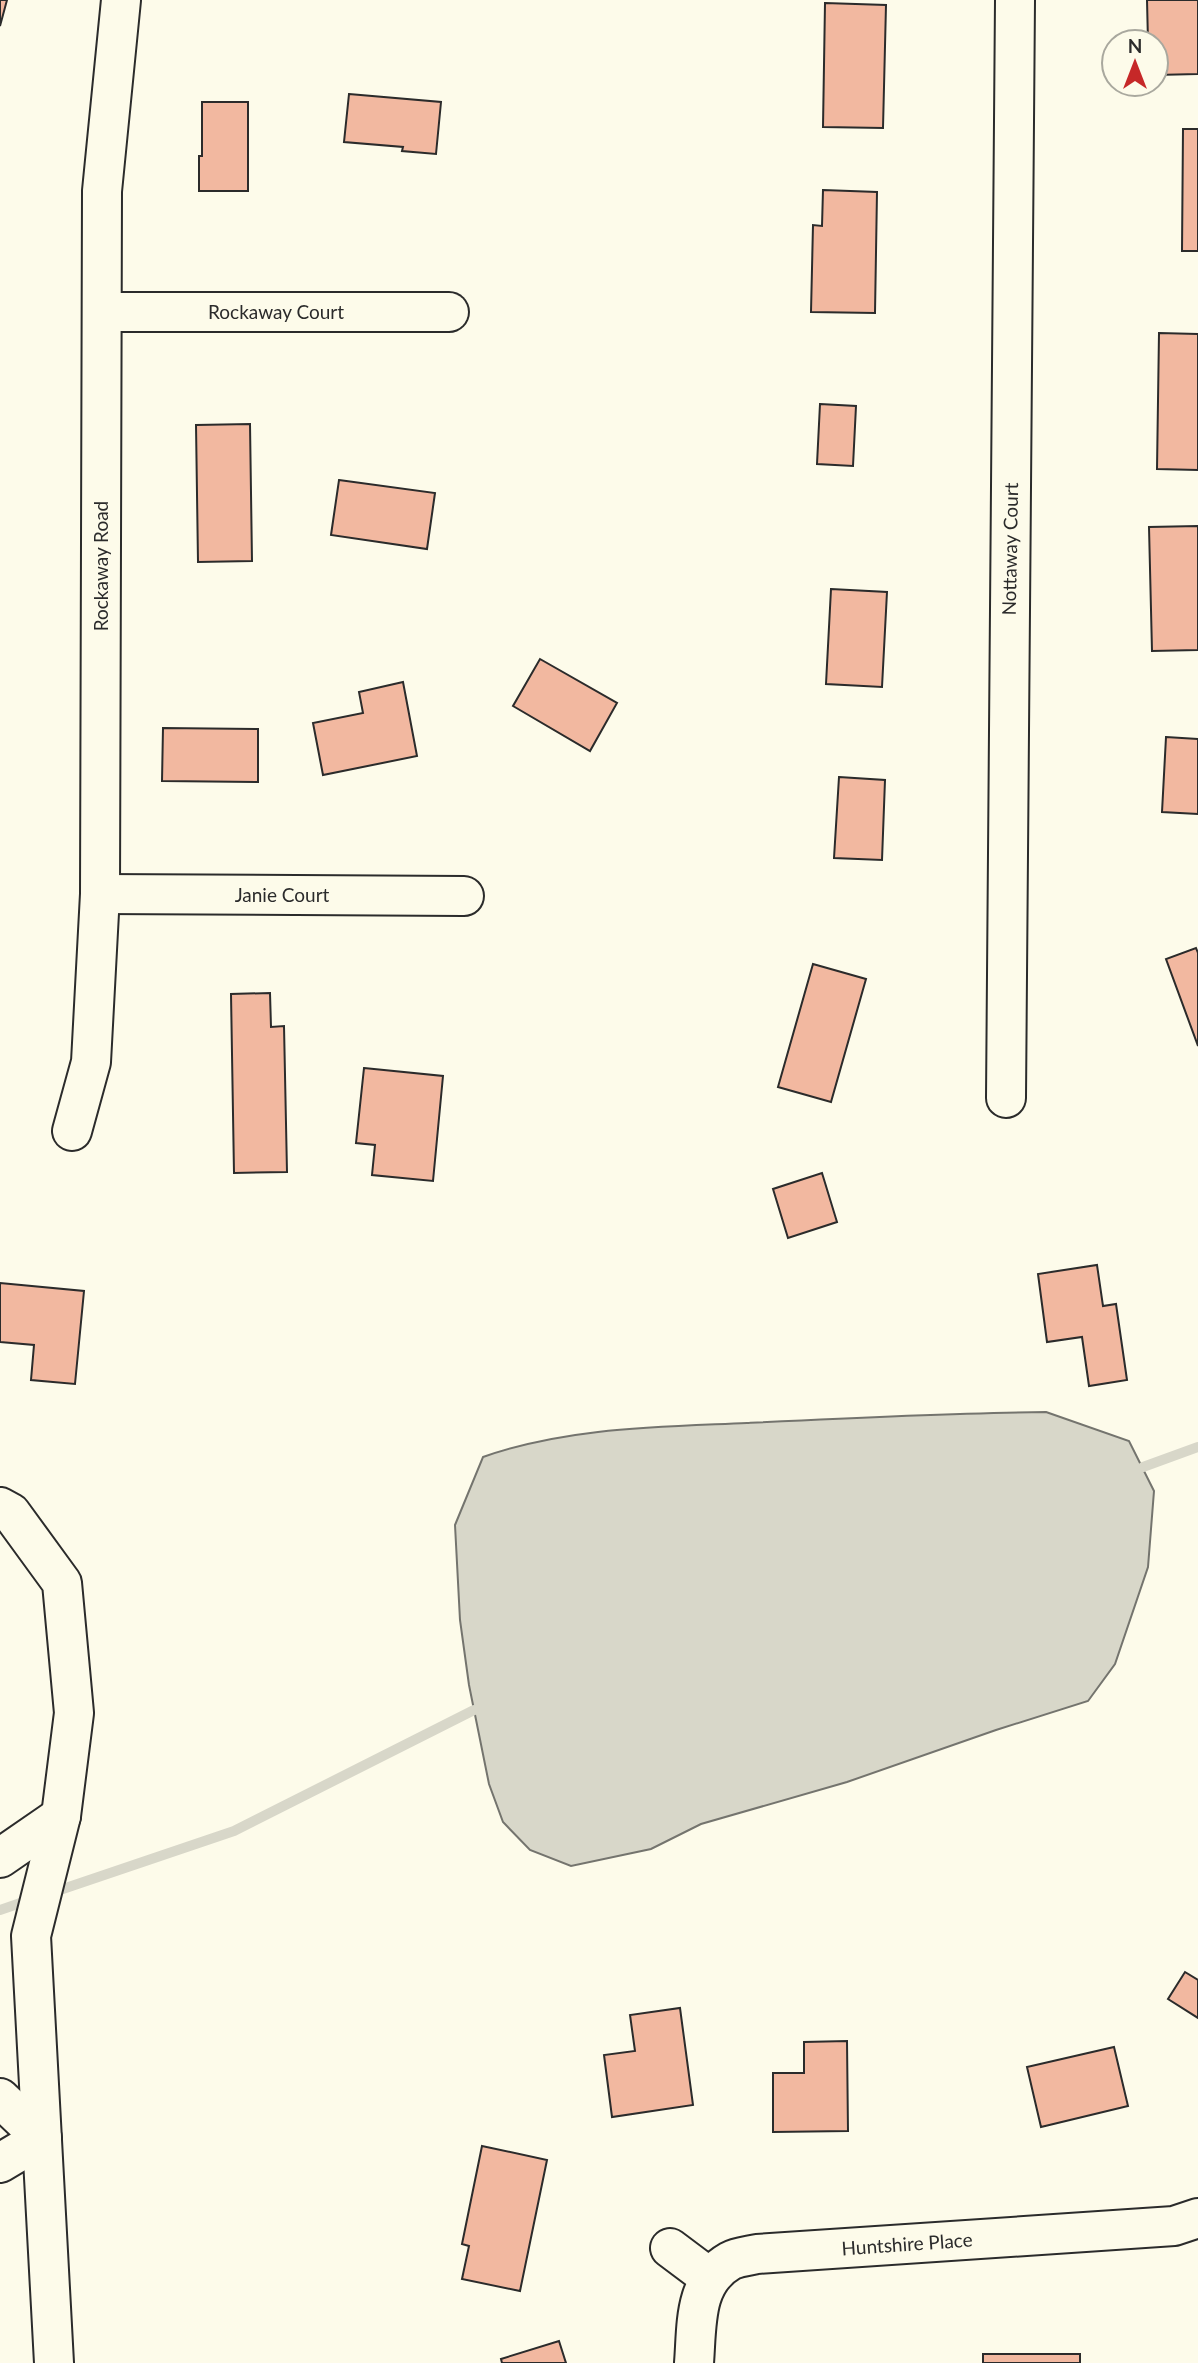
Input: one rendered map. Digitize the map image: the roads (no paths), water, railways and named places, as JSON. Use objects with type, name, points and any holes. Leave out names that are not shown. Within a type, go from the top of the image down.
[{"type":"street","name":"Rockaway Road","points":[[72,1131],[91,1062],[100,894],[102,191],[121,0]]},
{"type":"street","name":"Nottaway Court","points":[[1006,1098],[1015,0]]},
{"type":"street","name":"Rockaway Court","points":[[102,312],[449,312]]},
{"type":"street","name":"Janie Court","points":[[100,894],[464,896]]},
{"type":"street","points":[[0,1507],[11,1513],[62,1583],[74,1713],[61,1816],[31,1936],[54,2363]]},
{"type":"street","points":[[0,1858],[61,1816]]},
{"type":"street","points":[[0,2098],[42,2138]]},
{"type":"street","points":[[0,2164],[42,2138]]},
{"type":"street","name":"Huntshire Place","points":[[710,2278],[731,2260],[757,2254],[1174,2227],[1198,2218]]},
{"type":"street","points":[[670,2248],[710,2278],[699,2300],[694,2363]]},
{"type":"waterway","points":[[1143,1467],[1198,1447]]},
{"type":"waterway","points":[[51,1893],[234,1831],[474,1710]]},
{"type":"waterway","points":[[0,1910],[32,1899]]}]
